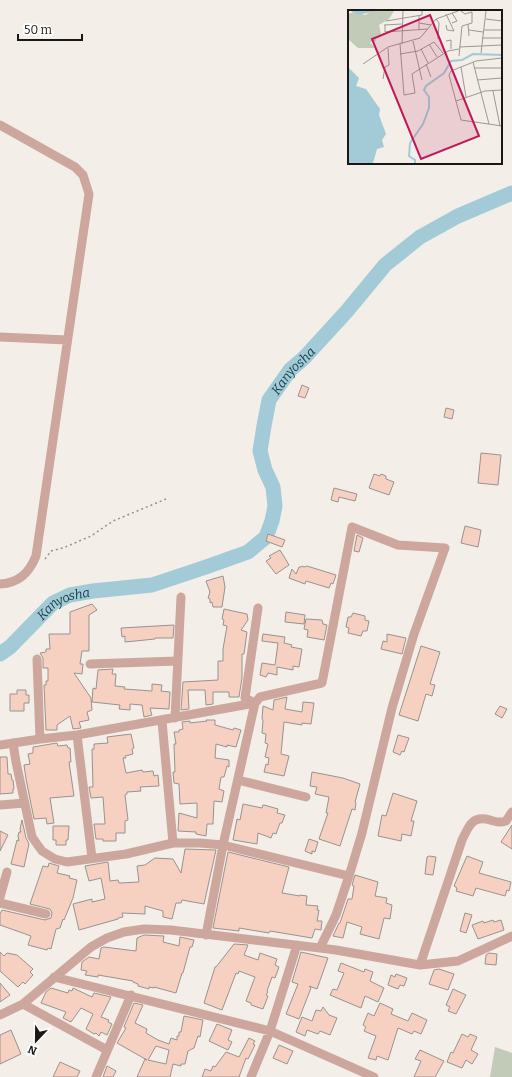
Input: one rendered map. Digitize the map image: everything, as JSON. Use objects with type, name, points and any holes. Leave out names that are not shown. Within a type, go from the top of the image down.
[{"type":"street","points":[[0,125],[75,167],[83,175],[89,194],[36,556],[32,568],[23,577],[9,584],[0,584]]},
{"type":"street","points":[[0,337],[67,340]]},
{"type":"street","points":[[206,935],[223,845],[255,704],[260,697],[322,682],[352,527],[398,545],[445,548],[414,634],[392,708],[362,833],[349,876],[336,915],[320,948]]},
{"type":"street","points":[[175,718],[181,597]]},
{"type":"street","points":[[255,704],[245,698],[258,608]]},
{"type":"street","points":[[37,659],[40,739]]},
{"type":"street","points":[[90,664],[177,661]]},
{"type":"street","points":[[0,745],[77,735],[255,704]]},
{"type":"street","points":[[162,720],[173,843]]},
{"type":"street","points":[[77,735],[92,858]]},
{"type":"street","points":[[13,743],[32,837],[42,851],[55,859],[67,862],[126,854],[173,843],[200,843],[223,845],[349,876]]},
{"type":"street","points":[[238,780],[306,797]]},
{"type":"street","points":[[0,805],[25,803]]},
{"type":"street","points":[[420,964],[462,840],[469,827],[475,820],[481,818],[500,823],[506,821],[512,812]]},
{"type":"street","points":[[0,897],[7,872]]},
{"type":"street","points":[[0,902],[46,914]]},
{"type":"street","points":[[0,1015],[23,1004],[91,948],[107,938],[124,932],[144,929],[171,930],[320,948],[420,964],[458,961],[512,936]]},
{"type":"street","points":[[251,1077],[270,1031],[297,945]]},
{"type":"street","points":[[54,977],[131,995],[270,1031],[374,1077]]},
{"type":"street","points":[[96,1077],[131,995]]},
{"type":"street","points":[[23,1004],[107,1050]]},
{"type":"path","points":[[44,560],[51,551],[63,548],[91,536],[113,522],[166,500]]},
{"type":"green space","points":[[495,1047],[512,1053],[512,1077],[490,1077]]},
{"type":"building","points":[[302,385],[309,388],[305,398],[298,396]]},
{"type":"building","points":[[446,408],[454,410],[452,419],[444,417]]},
{"type":"building","points":[[481,453],[501,455],[498,485],[478,483]]},
{"type":"building","points":[[374,474],[386,476],[386,479],[394,482],[389,495],[369,488]]},
{"type":"building","points":[[334,488],[357,494],[355,501],[339,497],[338,502],[331,500]]},
{"type":"building","points":[[465,526],[481,530],[478,547],[461,543]]},
{"type":"building","points":[[268,534],[285,540],[282,547],[266,541]]},
{"type":"building","points":[[357,535],[363,538],[359,552],[354,551]]},
{"type":"building","points":[[280,550],[289,565],[276,574],[266,561],[271,558],[269,556]]},
{"type":"building","points":[[307,566],[336,575],[333,584],[331,583],[329,588],[306,581],[305,584],[289,578],[292,569],[296,574],[299,567]]},
{"type":"building","points":[[223,576],[225,587],[222,607],[213,607],[212,602],[210,603],[210,599],[208,598],[210,592],[206,581]]},
{"type":"building","points":[[92,604],[97,610],[89,615],[89,651],[82,651],[80,664],[83,664],[82,674],[74,673],[91,698],[92,710],[87,712],[89,720],[79,722],[81,728],[73,729],[70,716],[57,725],[57,730],[46,730],[44,685],[46,685],[46,681],[48,681],[48,668],[43,668],[43,658],[40,653],[46,652],[46,649],[50,649],[49,634],[70,634],[70,612]]},
{"type":"building","points":[[224,609],[247,614],[248,620],[241,630],[247,632],[244,654],[242,654],[242,678],[239,697],[229,697],[229,692],[213,692],[213,704],[206,705],[205,690],[188,690],[189,709],[181,710],[183,682],[218,680],[218,661],[223,661],[223,649],[227,626],[223,625],[224,620],[222,619]]},
{"type":"building","points":[[286,612],[305,615],[304,624],[285,622]]},
{"type":"building","points":[[353,613],[365,616],[365,620],[369,621],[367,631],[363,631],[361,636],[348,633],[349,628],[346,627],[348,617],[351,617]]},
{"type":"building","points":[[306,619],[322,620],[323,624],[327,625],[324,640],[307,637],[308,630],[304,629]]},
{"type":"building","points":[[174,625],[173,638],[155,638],[125,642],[125,636],[122,637],[121,628]]},
{"type":"building","points":[[263,634],[285,637],[284,643],[292,645],[291,647],[302,649],[299,667],[293,666],[293,670],[277,667],[277,675],[268,673],[266,677],[260,675],[262,663],[275,665],[278,643],[262,641]]},
{"type":"building","points":[[387,634],[406,638],[402,654],[381,649],[383,641],[387,642]]},
{"type":"building","points":[[421,646],[440,652],[430,684],[435,685],[432,696],[426,694],[418,721],[399,715]]},
{"type":"building","points":[[113,669],[112,674],[116,674],[115,686],[125,687],[124,689],[152,691],[152,684],[162,685],[161,691],[170,692],[169,709],[150,708],[152,715],[144,717],[142,705],[130,704],[130,710],[119,709],[120,705],[92,702],[93,688],[96,689],[98,670]]},
{"type":"building","points":[[17,690],[26,690],[26,695],[29,695],[29,703],[24,703],[24,711],[10,711],[10,694],[17,694]]},
{"type":"building","points":[[287,697],[285,709],[302,712],[303,702],[314,703],[311,724],[302,723],[302,725],[284,722],[281,754],[289,756],[284,776],[264,772],[266,764],[268,765],[269,758],[265,757],[268,744],[265,743],[266,734],[262,733],[262,719],[263,706],[273,710],[274,700]]},
{"type":"building","points":[[500,706],[507,709],[502,718],[495,714]]},
{"type":"building","points":[[206,720],[215,720],[215,725],[233,730],[234,728],[241,730],[236,747],[227,745],[227,747],[216,744],[215,758],[229,760],[229,767],[227,766],[224,777],[221,777],[219,789],[224,791],[222,802],[214,801],[213,824],[207,824],[206,836],[196,834],[196,832],[178,831],[179,813],[197,818],[197,803],[180,804],[179,784],[174,783],[173,772],[175,772],[174,744],[176,744],[174,732],[179,732],[179,730],[183,729],[182,722],[190,721],[190,723],[207,721]]},
{"type":"building","points":[[131,734],[134,748],[132,749],[133,754],[123,758],[126,773],[142,770],[143,772],[153,771],[154,776],[158,775],[159,786],[140,787],[141,791],[127,792],[125,795],[128,820],[125,821],[125,833],[116,833],[116,841],[103,841],[103,839],[96,839],[94,824],[105,824],[103,797],[91,798],[89,787],[93,787],[92,749],[94,749],[94,744],[108,743],[107,737]]},
{"type":"building","points":[[398,735],[409,738],[404,752],[402,751],[400,755],[393,752]]},
{"type":"building","points":[[57,743],[58,746],[67,745],[68,748],[70,748],[71,762],[69,762],[74,796],[50,798],[54,823],[47,824],[46,818],[34,819],[24,765],[30,764],[28,754],[33,753],[33,747]]},
{"type":"building","points":[[0,757],[7,757],[8,774],[11,774],[13,780],[13,793],[0,794]]},
{"type":"building","points":[[312,772],[343,778],[360,784],[355,802],[355,810],[352,809],[340,846],[319,839],[328,813],[326,813],[329,797],[315,794],[317,787],[310,786]]},
{"type":"building","points":[[393,793],[417,801],[411,821],[414,821],[411,836],[402,834],[401,841],[378,836],[382,815],[386,816]]},
{"type":"building","points":[[243,804],[262,808],[264,805],[278,809],[277,813],[285,815],[276,834],[273,833],[271,838],[258,833],[257,844],[233,840],[237,819],[240,820]]},
{"type":"building","points":[[22,820],[29,844],[24,867],[11,864],[17,840],[19,841],[18,836],[19,832],[21,832],[20,829]]},
{"type":"building","points":[[512,825],[512,849],[501,842]]},
{"type":"building","points":[[53,826],[69,826],[66,845],[56,845],[56,840],[53,840]]},
{"type":"building","points":[[0,831],[8,835],[0,851]]},
{"type":"building","points":[[309,839],[318,842],[315,852],[312,851],[312,854],[305,851]]},
{"type":"building","points":[[185,849],[216,850],[204,904],[182,900],[181,903],[176,903],[172,919],[163,917],[163,911],[145,906],[145,914],[122,913],[123,917],[118,919],[79,930],[73,904],[92,899],[92,902],[105,899],[101,878],[89,881],[85,866],[108,862],[110,881],[118,880],[119,883],[139,882],[137,866],[145,865],[155,858],[173,859],[181,873]]},
{"type":"building","points":[[228,852],[289,867],[282,893],[307,896],[306,905],[318,906],[317,910],[319,910],[317,921],[322,921],[321,930],[315,929],[312,938],[270,931],[269,933],[239,928],[239,931],[213,928]]},
{"type":"building","points":[[467,856],[483,862],[479,873],[511,882],[509,891],[507,890],[505,896],[476,888],[473,896],[456,891],[457,888],[454,886]]},
{"type":"building","points":[[427,857],[436,857],[433,875],[425,874]]},
{"type":"building","points":[[49,863],[59,866],[57,873],[70,876],[69,878],[77,880],[73,898],[64,920],[63,919],[60,928],[56,929],[51,949],[48,948],[47,950],[28,945],[31,936],[0,925],[0,914],[2,910],[45,920],[51,918],[52,913],[50,909],[30,904],[43,866],[48,867]]},
{"type":"building","points":[[355,875],[378,882],[375,896],[387,898],[386,903],[392,905],[390,919],[384,918],[379,939],[360,934],[362,927],[347,922],[343,938],[333,936],[340,923],[348,899],[352,899],[354,886],[352,885]]},
{"type":"building","points":[[465,913],[472,915],[466,933],[460,931]]},
{"type":"building","points":[[493,920],[494,922],[501,920],[504,930],[478,939],[472,925],[483,921],[484,923]]},
{"type":"building","points":[[144,935],[164,936],[163,942],[179,946],[180,937],[194,940],[192,947],[190,947],[176,993],[154,987],[149,987],[149,989],[138,986],[138,984],[133,981],[98,975],[98,977],[85,975],[87,971],[81,970],[82,962],[89,957],[99,959],[101,948],[104,947],[136,951],[137,938]]},
{"type":"building","points":[[234,944],[248,945],[244,955],[258,960],[260,953],[277,959],[275,965],[279,967],[275,978],[272,977],[266,995],[268,996],[263,1009],[251,1005],[251,1003],[246,1001],[255,977],[239,971],[238,974],[236,973],[222,1010],[204,1003],[215,967]]},
{"type":"building","points":[[0,952],[4,956],[7,953],[17,955],[33,969],[30,972],[33,975],[25,984],[23,982],[18,987],[0,971]]},
{"type":"building","points":[[301,952],[328,958],[317,989],[309,986],[311,988],[299,1019],[286,1014],[298,984],[292,982]]},
{"type":"building","points":[[489,953],[497,954],[496,965],[485,964],[486,955]]},
{"type":"building","points":[[341,963],[364,972],[365,969],[373,972],[370,981],[384,988],[378,1002],[365,996],[361,1008],[330,995],[333,989],[337,990],[344,973],[338,971]]},
{"type":"building","points":[[439,969],[454,974],[448,990],[429,984],[434,970]]},
{"type":"building","points":[[396,974],[407,978],[404,986],[400,985],[398,989],[388,985],[391,975],[395,977]]},
{"type":"building","points":[[0,983],[10,995],[0,1002]]},
{"type":"building","points":[[51,988],[68,993],[69,990],[72,991],[73,988],[92,997],[94,993],[111,997],[101,1017],[109,1020],[108,1022],[112,1024],[107,1035],[101,1032],[99,1036],[96,1033],[94,1034],[86,1029],[93,1014],[81,1008],[71,1022],[63,1018],[66,1012],[41,1003],[46,992]]},
{"type":"building","points":[[453,989],[466,995],[456,1014],[448,1011],[450,1007],[446,1005]]},
{"type":"building","points":[[134,1003],[143,1005],[135,1023],[147,1029],[146,1033],[169,1044],[171,1038],[177,1040],[179,1032],[181,1032],[184,1016],[203,1020],[200,1037],[198,1036],[194,1048],[188,1051],[185,1064],[181,1064],[181,1066],[173,1064],[170,1077],[137,1077],[145,1059],[147,1060],[117,1043],[126,1028],[124,1027]],"holes":[[[156,1046],[169,1050],[166,1064],[148,1060]]]},
{"type":"building","points":[[380,1003],[393,1009],[391,1014],[408,1021],[412,1013],[427,1020],[421,1034],[414,1031],[412,1034],[398,1028],[388,1060],[377,1056],[376,1060],[368,1058],[376,1036],[364,1031],[366,1027],[363,1025],[368,1013],[374,1016]]},
{"type":"building","points":[[323,1007],[329,1015],[337,1018],[330,1035],[320,1031],[318,1034],[307,1030],[305,1036],[296,1032],[302,1017],[312,1021],[316,1010],[321,1011]]},
{"type":"building","points":[[217,1024],[232,1030],[228,1040],[232,1042],[228,1050],[209,1041]]},
{"type":"building","points":[[11,1030],[21,1054],[0,1064],[0,1035]]},
{"type":"building","points":[[462,1034],[468,1037],[470,1034],[477,1037],[471,1050],[478,1054],[472,1064],[466,1060],[462,1068],[447,1062]]},
{"type":"building","points":[[249,1038],[255,1041],[253,1044],[255,1045],[248,1059],[246,1058],[239,1077],[202,1077],[205,1069],[211,1071],[213,1066],[215,1067],[226,1052],[239,1057]]},
{"type":"building","points":[[279,1045],[293,1051],[287,1064],[273,1058]]},
{"type":"building","points":[[420,1050],[444,1061],[435,1077],[414,1077],[421,1061],[415,1059]]},
{"type":"building","points":[[60,1062],[80,1071],[77,1077],[53,1077]]},
{"type":"building","points":[[107,1066],[116,1071],[113,1077],[103,1077]]},
{"type":"waterway","name":"Kanyosha","points":[[0,654],[10,647],[53,603],[70,595],[152,585],[248,552],[266,537],[272,521],[275,506],[273,487],[265,470],[260,451],[269,400],[290,370],[304,358],[347,311],[385,265],[420,237],[458,216],[512,193]]}]
